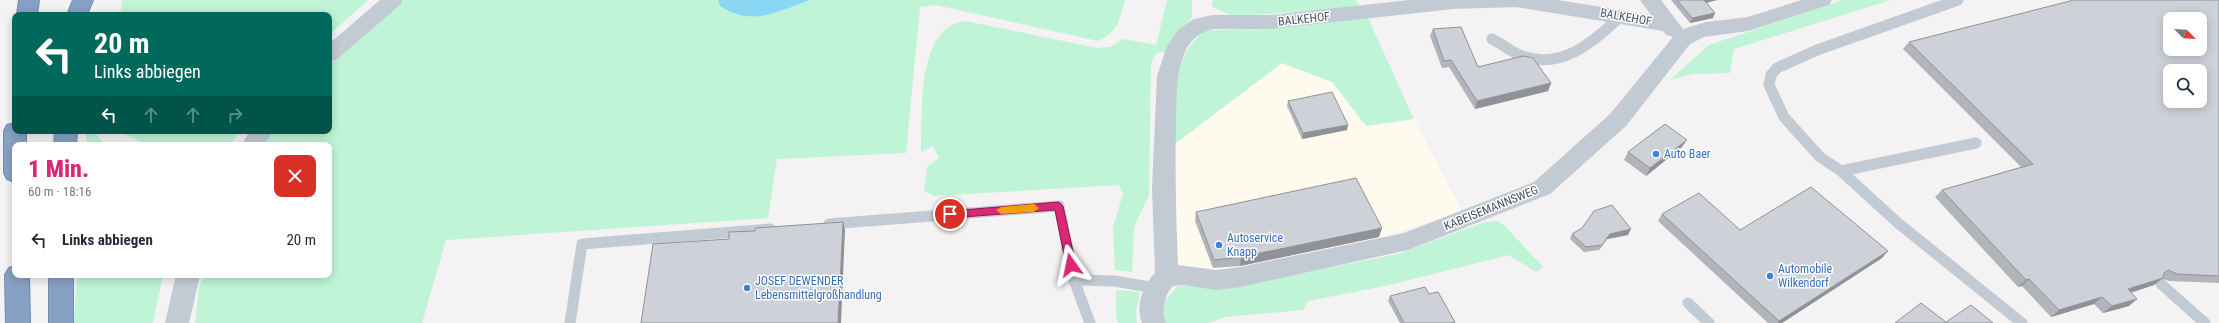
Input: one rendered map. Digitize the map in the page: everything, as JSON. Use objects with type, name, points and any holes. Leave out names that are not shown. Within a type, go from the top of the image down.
[{"type":"highway","points":[[27,12],[29,0]]},
{"type":"highway","points":[[72,0],[72,12]]},
{"type":"highway","points":[[78,12],[83,0]]},
{"type":"highway","points":[[17,278],[18,323]]},
{"type":"highway","points":[[60,323],[61,278]]},
{"type":"street","points":[[332,51],[393,0]]},
{"type":"street","name":"BALKEHOF","points":[[1154,323],[1151,316],[1161,282],[1167,76],[1177,46],[1186,34],[1201,24],[1213,22],[1272,22],[1453,2],[1516,0],[1584,10],[1676,32]]},
{"type":"street","points":[[1650,0],[1676,32]]},
{"type":"street","name":"KABEISEMANNSWEG","points":[[1161,282],[1184,275],[1216,280],[1240,277],[1387,247],[1408,241],[1530,194],[1552,180],[1618,120],[1676,32],[1696,31],[1747,24],[1822,0]]},
{"type":"street","points":[[177,323],[187,278]]},
{"type":"lane","points":[[1958,0],[1817,50],[1777,68],[1771,75],[1769,85],[1784,117],[1820,157],[1841,171],[1898,223],[2022,323]]},
{"type":"lane","points":[[1492,39],[1521,55],[1536,60],[1552,61],[1571,56],[1619,18]]},
{"type":"lane","points":[[1841,171],[1976,143]]},
{"type":"lane","points":[[818,225],[1059,206],[1074,280],[1090,323]]},
{"type":"lane","points":[[570,323],[582,244],[778,228]]},
{"type":"lane","points":[[1074,280],[1108,279],[1161,282]]},
{"type":"lane","points":[[2162,284],[2205,323]]},
{"type":"lane","points":[[1688,303],[1709,323]]},
{"type":"shaded area","points":[[1282,63],[1332,82],[1366,126],[1414,119],[1462,211],[1380,239],[1215,276],[1176,264],[1169,171],[1176,143]]},
{"type":"green space","points":[[122,0],[368,0],[332,32],[332,12],[120,12]]},
{"type":"green space","points":[[404,0],[718,0],[720,6],[779,12],[810,0],[1125,0],[1117,25],[1111,33],[1098,41],[936,5],[920,7],[906,153],[777,159],[768,218],[446,240],[422,323],[195,323],[199,288],[202,278],[332,278],[332,142],[264,142],[270,134],[332,134],[332,62]]},
{"type":"green space","points":[[1167,0],[1192,0],[1192,17],[1166,52],[1156,53],[1151,63],[1149,195],[1134,227],[1132,272],[1115,270],[1113,227],[1123,194],[1119,185],[934,196],[924,191],[927,167],[939,158],[933,146],[921,152],[925,74],[930,55],[938,38],[950,27],[966,21],[1097,48],[1110,47],[1123,39],[1156,45]]},
{"type":"green space","points":[[1213,0],[1356,0],[1361,8],[1232,16],[1212,6]]},
{"type":"green space","points":[[1843,0],[1891,0],[1734,49],[1730,73],[1693,74],[1670,80],[1709,45]]},
{"type":"green space","points":[[1368,18],[1414,119],[1366,126],[1332,82],[1282,63],[1176,143],[1170,135],[1174,92],[1181,63],[1196,39],[1207,30],[1273,29]]},
{"type":"green space","points":[[86,134],[96,134],[104,142],[86,142]]},
{"type":"green space","points":[[124,134],[238,134],[232,142],[141,142]]},
{"type":"green space","points":[[1497,221],[1504,225],[1543,267],[1536,272],[1509,255],[1385,286],[1308,301],[1303,310],[1224,317],[1210,323],[1164,323],[1163,303],[1177,287],[1185,285],[1239,286],[1398,254],[1485,222]]},
{"type":"green space","points":[[77,278],[162,278],[153,323],[74,323]]},
{"type":"green space","points":[[1116,290],[1140,292],[1136,311],[1137,323],[1118,323],[1116,316]]},
{"type":"water","points":[[718,0],[810,0],[775,13],[743,16],[720,6]]},
{"type":"building","points":[[1677,0],[1704,0],[1715,13],[1692,18]]},
{"type":"building","points":[[2074,0],[2219,0],[2219,276],[2177,274],[2168,270],[2164,273],[2163,278],[2128,289],[2137,299],[2112,306],[2102,297],[2059,310],[2029,279],[2026,280],[1942,190],[2033,164],[1909,42]]},
{"type":"building","points":[[1461,27],[1478,67],[1523,56],[1533,58],[1551,83],[1477,101],[1451,60],[1444,61],[1433,29]]},
{"type":"building","points":[[1332,92],[1348,125],[1303,133],[1288,101]]},
{"type":"building","points":[[1665,124],[1687,140],[1650,168],[1628,152]]},
{"type":"building","points":[[1356,178],[1382,228],[1241,257],[1214,260],[1196,212]]},
{"type":"building","points":[[1811,187],[1888,251],[1779,321],[1662,214],[1699,193],[1740,230]]},
{"type":"building","points":[[1612,205],[1631,229],[1610,234],[1602,245],[1586,247],[1572,234],[1582,228],[1594,211]]},
{"type":"building","name":"JOSEF DEWENDER Lebensmittelgroßhandlung","points":[[843,222],[838,323],[641,323],[653,244],[729,239],[729,232],[755,231],[756,228]]},
{"type":"building","points":[[1425,287],[1429,294],[1438,292],[1455,322],[1404,323],[1390,296]]},
{"type":"building","points":[[1921,303],[1946,322],[1971,305],[1993,323],[1895,323]]},
{"type":"slow traffic","points":[[1001,210],[1034,208]]},
{"type":"place","name":"Auto Baer","points":[[1656,154]]},
{"type":"place","name":"Autoservice Knapp","points":[[1219,245]]},
{"type":"place","name":"Automobile Wilkendorf","points":[[1770,276]]},
{"type":"place","name":"JOSEF DEWENDER Lebensmittelgroßhandlung","points":[[747,288]]},
{"type":"route","points":[[950,214],[1059,206],[1071,265]]}]
